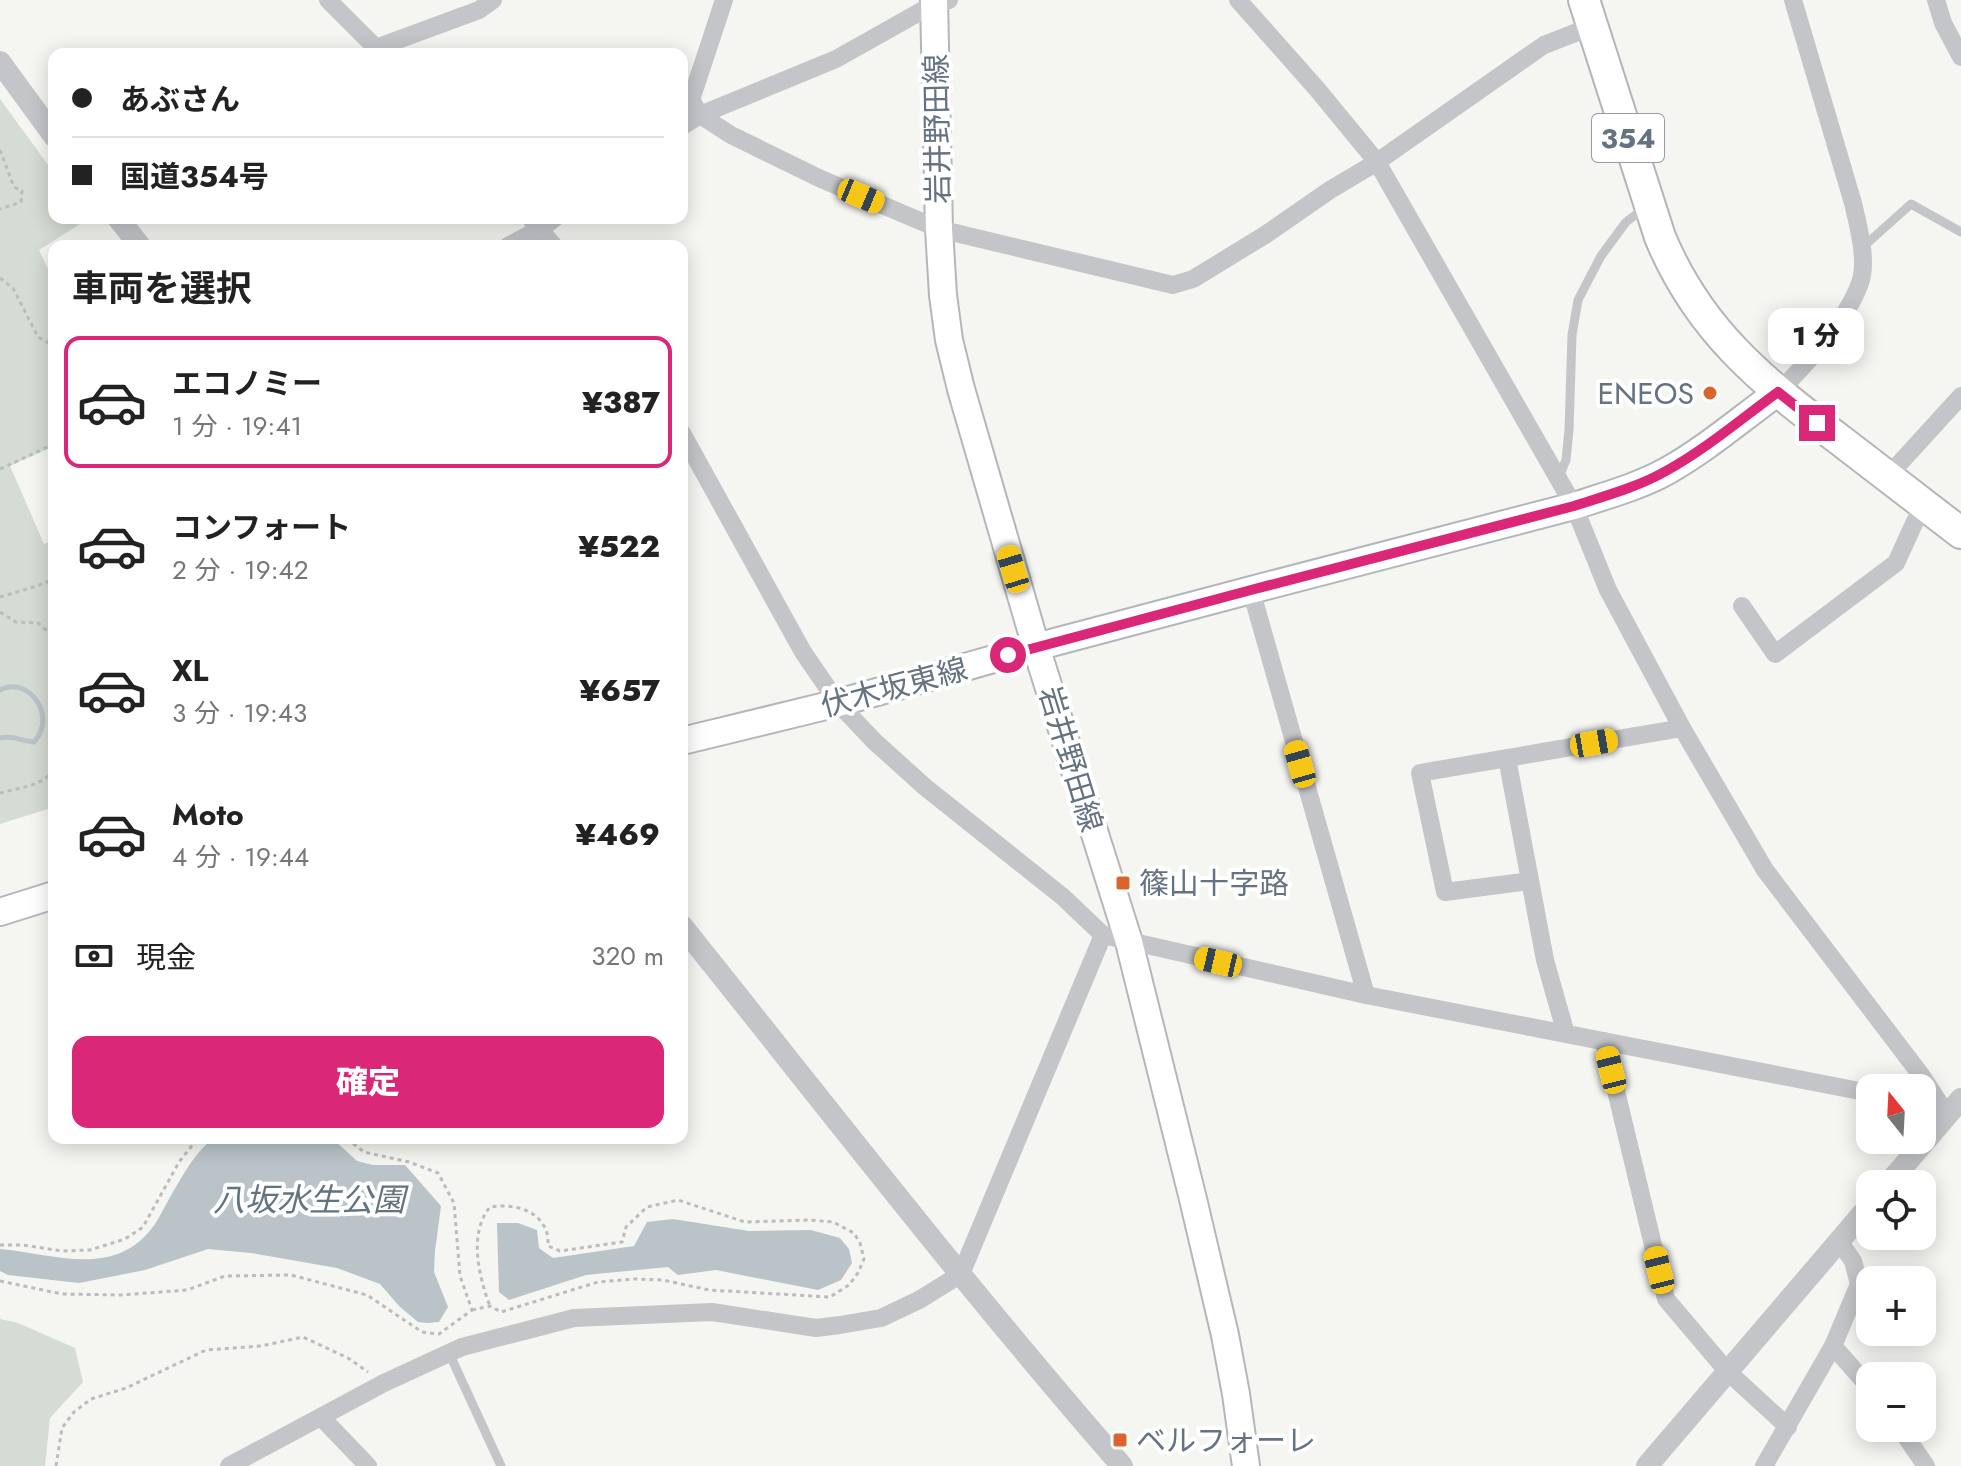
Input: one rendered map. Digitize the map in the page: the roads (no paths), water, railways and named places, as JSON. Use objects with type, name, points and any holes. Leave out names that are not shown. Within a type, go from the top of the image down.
[{"type":"highway","name":"354","points":[[1588,13],[1668,257],[1694,302],[1728,345],[1778,392],[1961,533]]},
{"type":"main road","name":"岩井野田線","points":[[939,1],[939,229],[943,295],[952,352],[1036,647],[1129,942],[1225,1335],[1246,1466]]},
{"type":"main road","name":"伏木坂東線","points":[[688,740],[838,703],[1036,647],[1574,506],[1665,472],[1711,443],[1778,392]]},
{"type":"main road","points":[[0,912],[48,897]]},
{"type":"street","points":[[328,0],[376,48]]},
{"type":"street","points":[[386,48],[479,10],[493,0]]},
{"type":"street","points":[[724,0],[691,100],[700,115],[731,135],[821,179],[939,229],[1173,285],[1214,268],[1377,162],[1588,13]]},
{"type":"street","points":[[1238,0],[1377,162],[1574,506],[1608,590],[1682,728],[1765,870],[1921,1075],[1957,1104]]},
{"type":"street","points":[[1778,392],[1811,357],[1848,307],[1861,281],[1862,262],[1860,231],[1853,203],[1793,0]]},
{"type":"street","points":[[1936,0],[1943,23],[1961,57]]},
{"type":"street","points":[[688,122],[836,59],[939,1]]},
{"type":"street","points":[[0,62],[48,128]]},
{"type":"street","points":[[123,224],[135,240]]},
{"type":"street","points":[[516,240],[539,224]]},
{"type":"street","points":[[1888,476],[1961,396]]},
{"type":"street","points":[[688,444],[803,652],[838,703],[925,787],[1063,897],[1103,935],[1366,995],[1856,1090]]},
{"type":"street","points":[[1742,606],[1775,654],[1896,563],[1923,504]]},
{"type":"street","points":[[1251,590],[1366,995]]},
{"type":"street","points":[[1530,881],[1445,892],[1420,773],[1682,728]]},
{"type":"street","points":[[1507,758],[1545,960],[1566,1034]]},
{"type":"street","points":[[688,933],[961,1274],[1122,1466]]},
{"type":"street","points":[[231,1465],[384,1383],[462,1347],[574,1318],[712,1312],[816,1328],[881,1318],[919,1300],[961,1274],[1103,935]]},
{"type":"street","points":[[1604,1041],[1666,1299],[1727,1371],[1788,1427]]},
{"type":"street","points":[[1936,1105],[1957,1104]]},
{"type":"street","points":[[1900,1170],[1957,1104]]},
{"type":"street","points":[[1647,1466],[1856,1221]]},
{"type":"street","points":[[1764,1466],[1833,1346],[1859,1284],[1853,1261],[1839,1241]]},
{"type":"street","points":[[1833,1346],[1856,1372]]},
{"type":"street","points":[[321,1417],[368,1466]]},
{"type":"street","points":[[1910,1442],[1926,1466]]},
{"type":"lane","points":[[1861,248],[1911,204],[1961,232]]},
{"type":"lane","points":[[1558,479],[1566,460],[1572,335],[1578,300],[1601,256],[1626,222],[1649,205]]},
{"type":"lane","points":[[449,1353],[501,1466]]},
{"type":"water","name":"八坂水生公園","points":[[207,1144],[339,1144],[357,1161],[373,1165],[405,1165],[441,1206],[434,1272],[448,1307],[439,1322],[418,1322],[380,1284],[337,1268],[251,1253],[208,1249],[145,1270],[79,1283],[8,1275],[0,1271],[0,1249],[96,1259],[131,1247],[151,1230]]},
{"type":"water","points":[[673,1219],[749,1231],[811,1230],[840,1238],[849,1249],[852,1263],[841,1280],[818,1290],[716,1270],[678,1275],[668,1267],[586,1275],[509,1300],[499,1292],[497,1223],[518,1223],[537,1230],[539,1248],[553,1258],[634,1246],[647,1222]]},
{"type":"waterway","points":[[0,690],[18,687],[33,696],[42,712],[43,721],[34,742],[0,738]]},
{"type":"place","name":"ENEOS","points":[[1710,393]]},
{"type":"place","name":"篠山十字路","points":[[1123,883]]},
{"type":"place","name":"ベルフォーレ","points":[[1120,1440]]}]
